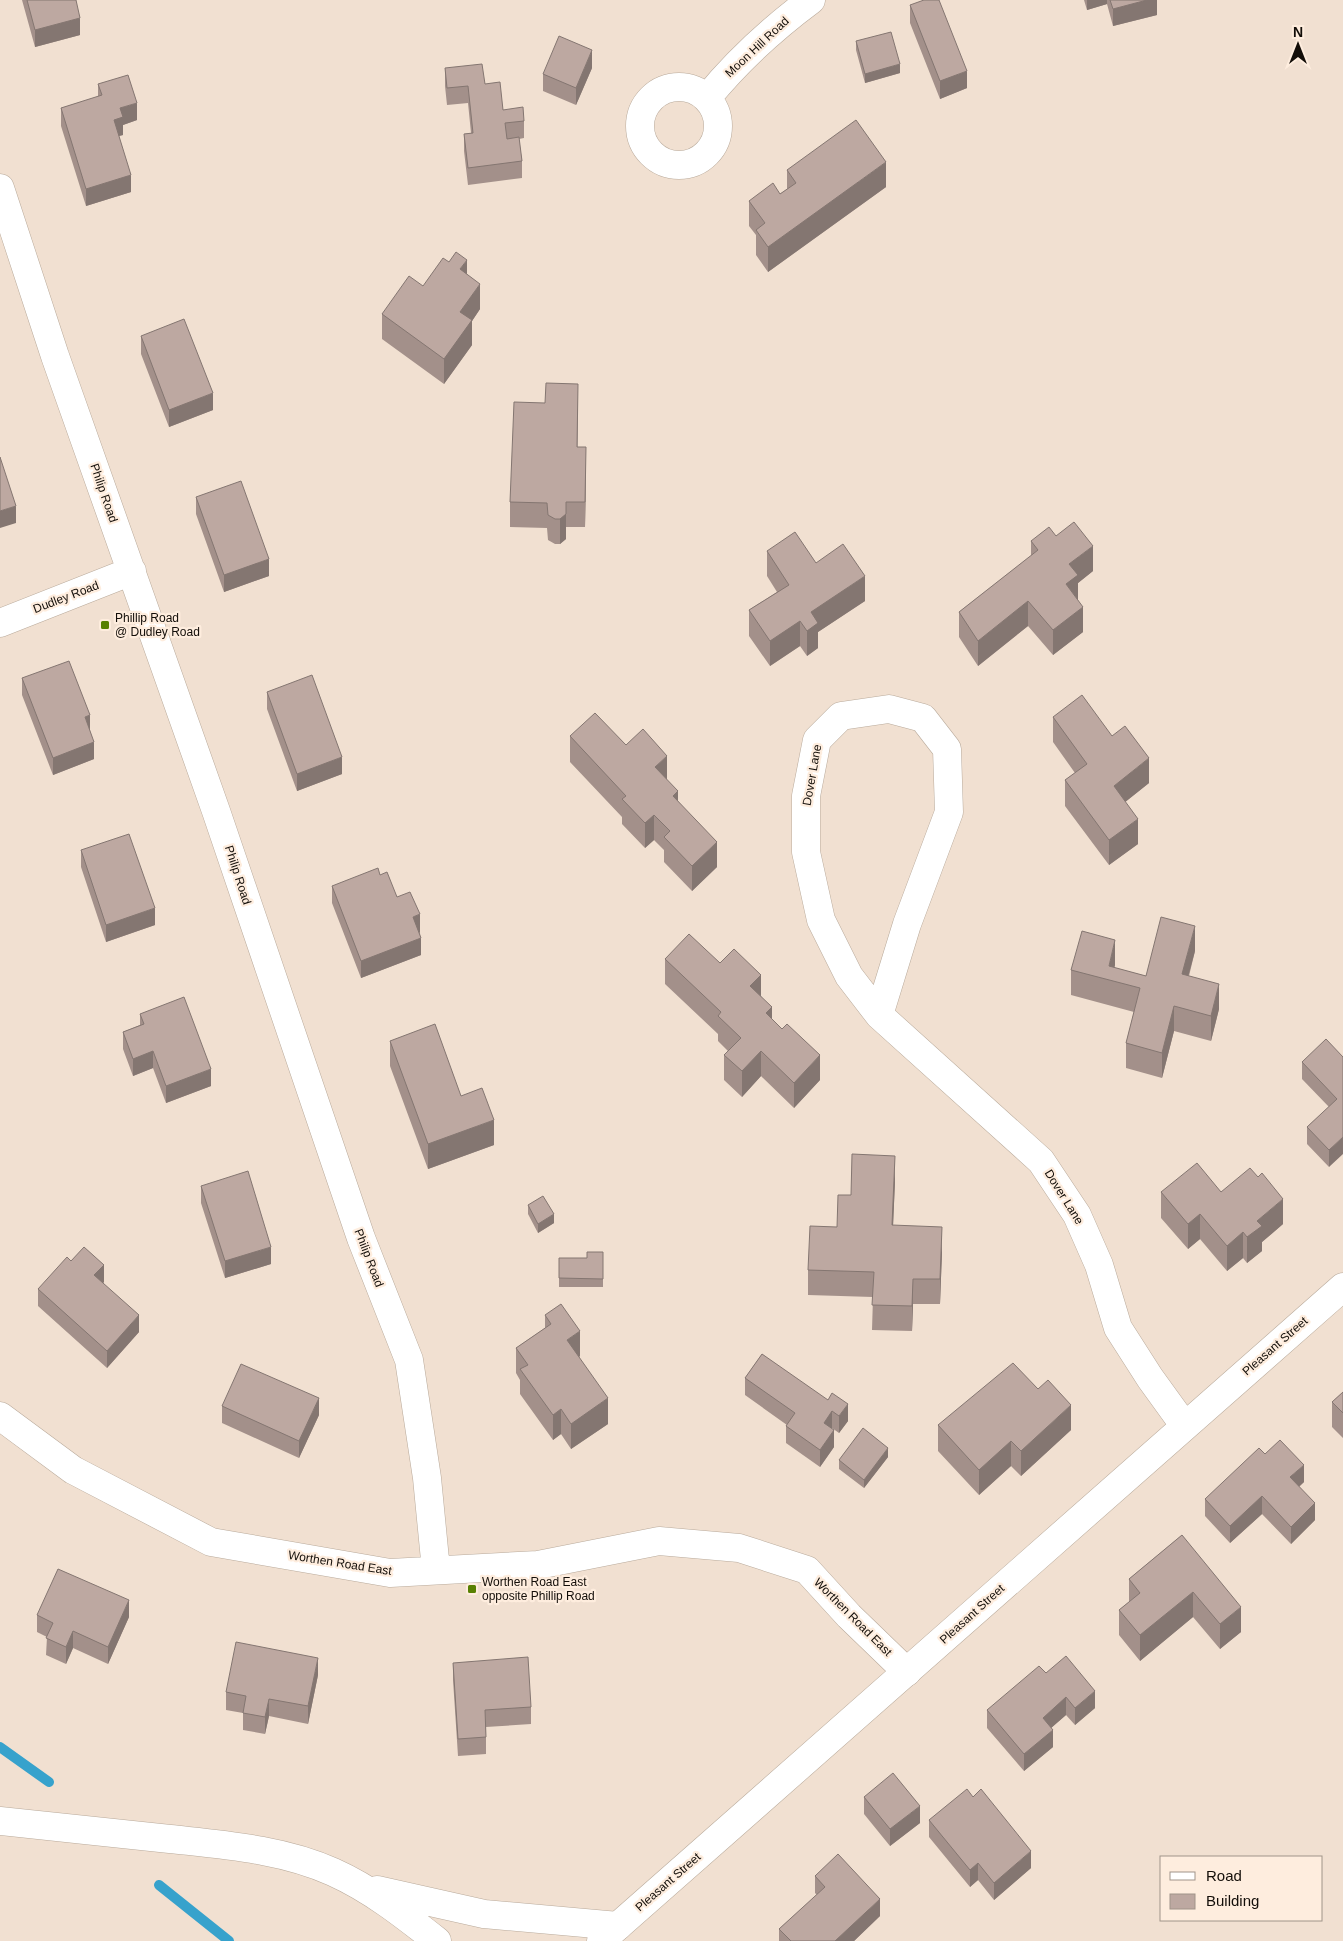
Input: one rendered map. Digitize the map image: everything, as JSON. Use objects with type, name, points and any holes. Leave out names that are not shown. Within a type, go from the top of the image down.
[{"type":"main road","name":"Moon Hill Road","points":[[707,98],[752,48],[811,0]]},
{"type":"main road","name":"Philip Road","points":[[0,188],[55,356],[216,811],[361,1238],[409,1360],[428,1478],[436,1570]]},
{"type":"main road","name":"Dudley Road","points":[[0,623],[132,571]]},
{"type":"main road","name":"Dover Lane","points":[[879,1016],[908,924],[949,812],[947,749],[923,718],[889,709],[841,716],[817,740],[806,796],[806,852],[821,920],[849,976],[879,1016],[1041,1161],[1077,1215],[1099,1265],[1118,1328],[1150,1378],[1184,1425]]},
{"type":"main road","name":"Pleasant Street","points":[[609,1934],[908,1672],[1184,1425],[1343,1287]]},
{"type":"main road","name":"Worthen Road East","points":[[0,1416],[73,1470],[211,1542],[390,1573],[538,1565],[659,1541],[739,1548],[807,1570],[849,1616],[908,1672]]},
{"type":"main road","points":[[0,1821],[246,1848],[313,1864],[361,1886],[399,1911],[437,1941]]},
{"type":"main road","points":[[361,1886],[484,1914],[609,1934]]},
{"type":"building","points":[[27,0],[76,0],[80,18],[35,30]]},
{"type":"building","points":[[924,0],[939,0],[967,71],[940,81],[910,5]]},
{"type":"building","points":[[1110,0],[1147,0],[1113,9]]},
{"type":"building","points":[[891,32],[900,64],[865,74],[856,41]]},
{"type":"building","points":[[559,36],[592,50],[576,88],[543,74]]},
{"type":"building","points":[[482,64],[485,84],[500,82],[503,110],[523,107],[524,121],[505,123],[507,139],[519,137],[522,161],[468,168],[464,134],[473,133],[468,86],[447,88],[445,68]]},
{"type":"building","points":[[128,75],[137,103],[120,108],[123,117],[114,120],[131,175],[86,189],[61,108],[102,95],[98,84]]},
{"type":"building","points":[[856,120],[886,162],[768,247],[756,230],[765,223],[749,201],[773,183],[780,194],[796,183],[787,170]]},
{"type":"building","points":[[456,252],[467,260],[460,269],[480,284],[460,312],[472,320],[444,359],[382,314],[409,276],[423,286],[443,258],[449,262]]},
{"type":"building","points":[[184,319],[213,393],[169,410],[141,336]]},
{"type":"building","points":[[546,383],[578,384],[577,447],[586,447],[585,502],[566,502],[566,514],[560,519],[555,519],[548,515],[547,503],[510,502],[514,402],[545,403]]},
{"type":"building","points":[[0,457],[16,506],[0,511]]},
{"type":"building","points":[[241,481],[269,559],[224,575],[196,497]]},
{"type":"building","points":[[1074,522],[1093,546],[1069,564],[1078,575],[1066,584],[1083,607],[1053,630],[1028,601],[978,641],[959,612],[1038,550],[1031,541],[1049,527],[1056,536]]},
{"type":"building","points":[[795,532],[816,563],[843,544],[865,576],[811,612],[818,623],[807,631],[800,621],[770,641],[749,610],[789,585],[767,551]]},
{"type":"building","points":[[69,661],[90,715],[85,717],[94,742],[53,758],[22,678]]},
{"type":"building","points":[[312,675],[342,757],[297,774],[267,692]]},
{"type":"building","points":[[1082,695],[1112,736],[1125,726],[1149,758],[1114,786],[1138,819],[1109,840],[1065,780],[1087,764],[1053,717]]},
{"type":"building","points":[[595,713],[626,745],[643,729],[667,756],[655,767],[678,791],[673,796],[717,842],[692,866],[664,837],[670,831],[654,815],[645,823],[622,799],[626,796],[570,736]]},
{"type":"building","points":[[129,834],[155,908],[106,925],[81,850]]},
{"type":"building","points":[[378,868],[380,875],[387,872],[397,897],[410,892],[420,914],[413,917],[421,938],[361,961],[332,886]]},
{"type":"building","points":[[1161,917],[1195,926],[1182,974],[1219,984],[1211,1016],[1174,1006],[1162,1053],[1126,1043],[1140,988],[1071,970],[1082,931],[1115,940],[1109,966],[1146,976]]},
{"type":"building","points":[[689,934],[720,963],[734,949],[761,975],[750,986],[772,1007],[766,1013],[782,1029],[787,1024],[820,1055],[794,1083],[761,1051],[742,1071],[724,1055],[741,1038],[718,1016],[721,1012],[665,959]]},
{"type":"building","points":[[184,997],[211,1069],[166,1086],[153,1051],[133,1059],[123,1032],[144,1024],[140,1014]]},
{"type":"building","points":[[435,1024],[461,1096],[482,1088],[494,1120],[428,1144],[390,1041]]},
{"type":"building","points":[[1326,1039],[1343,1057],[1343,1137],[1329,1150],[1307,1127],[1337,1099],[1302,1062]]},
{"type":"building","points":[[852,1154],[895,1156],[892,1225],[942,1227],[940,1279],[913,1279],[912,1306],[872,1305],[874,1272],[808,1270],[810,1226],[837,1227],[838,1195],[851,1195]]},
{"type":"building","points":[[1197,1163],[1221,1192],[1250,1168],[1258,1177],[1262,1173],[1283,1199],[1257,1221],[1262,1226],[1247,1237],[1243,1232],[1227,1246],[1200,1214],[1188,1224],[1161,1192]]},
{"type":"building","points":[[248,1171],[271,1247],[225,1261],[201,1186]]},
{"type":"building","points":[[543,1196],[554,1214],[538,1224],[528,1205]]},
{"type":"building","points":[[84,1247],[104,1265],[94,1275],[139,1315],[107,1351],[38,1289],[67,1257],[71,1261]]},
{"type":"building","points":[[587,1252],[603,1252],[603,1279],[559,1278],[559,1258],[587,1258]]},
{"type":"building","points":[[561,1304],[580,1331],[567,1340],[608,1398],[571,1424],[561,1409],[553,1415],[520,1369],[528,1365],[516,1348],[551,1324],[545,1315]]},
{"type":"building","points":[[762,1354],[828,1400],[832,1393],[848,1404],[839,1416],[832,1411],[824,1423],[834,1430],[820,1450],[786,1426],[795,1413],[745,1378]]},
{"type":"building","points":[[1013,1363],[1038,1389],[1048,1380],[1071,1405],[1021,1451],[1011,1441],[979,1470],[938,1425]]},
{"type":"building","points":[[241,1364],[319,1398],[299,1441],[222,1406]]},
{"type":"building","points":[[1343,1392],[1343,1413],[1332,1402]]},
{"type":"building","points":[[863,1428],[888,1448],[864,1480],[839,1460]]},
{"type":"building","points":[[1280,1440],[1304,1465],[1290,1477],[1315,1503],[1291,1527],[1262,1496],[1230,1526],[1205,1499],[1259,1448],[1265,1454]]},
{"type":"building","points":[[1182,1535],[1241,1607],[1220,1624],[1193,1592],[1140,1635],[1119,1610],[1140,1593],[1129,1579]]},
{"type":"building","points":[[58,1569],[129,1600],[108,1647],[73,1631],[66,1647],[46,1638],[53,1623],[37,1615]]},
{"type":"building","points":[[236,1642],[318,1658],[308,1706],[269,1699],[265,1717],[243,1713],[246,1696],[226,1692]]},
{"type":"building","points":[[1066,1656],[1095,1691],[1075,1708],[1066,1697],[1043,1718],[1053,1730],[1024,1754],[987,1710],[1039,1666],[1046,1673]]},
{"type":"building","points":[[528,1657],[531,1707],[485,1710],[486,1737],[458,1739],[453,1663]]},
{"type":"building","points":[[893,1773],[920,1806],[890,1829],[864,1797]]},
{"type":"building","points":[[967,1789],[973,1797],[981,1789],[1031,1851],[994,1883],[978,1863],[970,1870],[929,1820]]},
{"type":"building","points":[[838,1854],[880,1899],[835,1941],[791,1941],[779,1929],[825,1887],[815,1876]]},
{"type":"waterway","points":[[0,1747],[49,1782]]},
{"type":"waterway","points":[[159,1885],[229,1941]]},
{"type":"place","name":"Phillip Road @ Dudley Road","points":[[105,625]]},
{"type":"place","name":"Worthen Road East opposite Phillip Road","points":[[472,1589]]}]
